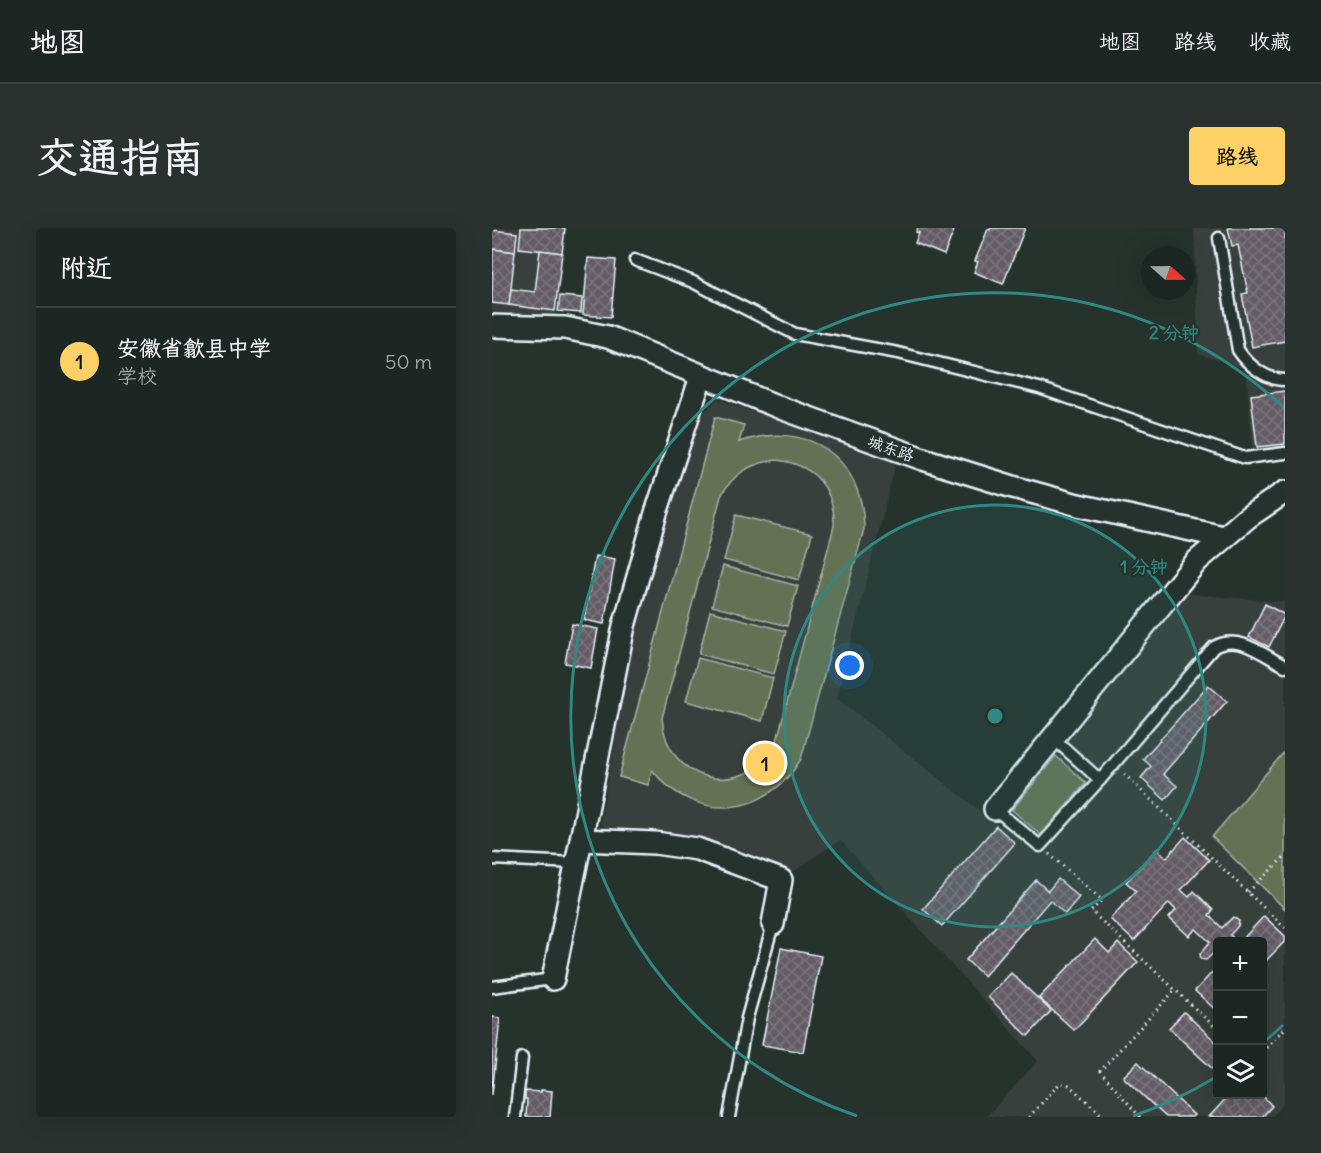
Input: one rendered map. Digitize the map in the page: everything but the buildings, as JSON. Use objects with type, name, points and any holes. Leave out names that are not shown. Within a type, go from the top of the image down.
[{"type":"street","name":"城东路","points":[[492,326],[565,327],[587,332],[628,344],[701,377],[922,459],[1013,487],[1223,537]]},
{"type":"street","points":[[553,979],[624,626],[656,513],[701,377]]},
{"type":"street","points":[[995,809],[1197,561],[1264,504],[1285,492]]},
{"type":"street","points":[[581,840],[655,843],[697,849],[781,880],[774,924]]},
{"type":"lane","points":[[1219,238],[1238,350],[1249,363],[1266,375],[1285,380]]},
{"type":"lane","points":[[636,260],[693,282],[795,334],[898,353],[1039,388],[1245,458],[1285,453]]},
{"type":"lane","points":[[995,809],[1040,846],[1114,764],[1214,646],[1226,642],[1238,642],[1285,666]]},
{"type":"lane","points":[[1053,738],[1100,780]]},
{"type":"lane","points":[[492,860],[576,863]]},
{"type":"lane","points":[[729,1117],[747,1018],[774,924]]},
{"type":"lane","points":[[492,987],[553,979]]},
{"type":"lane","points":[[515,1117],[522,1058]]},
{"type":"path","points":[[1114,764],[1285,928]]},
{"type":"path","points":[[1037,844],[1102,900],[1091,911],[1213,1025]]},
{"type":"path","points":[[1248,892],[1285,855]]},
{"type":"path","points":[[1140,1117],[1100,1071],[1175,990]]},
{"type":"path","points":[[1267,1048],[1285,1028]]},
{"type":"path","points":[[1029,1117],[1060,1083],[1069,1085],[1104,1117]]},
{"type":"shaded area","points":[[492,228],[567,228],[556,316],[492,312]]},
{"type":"shaded area","points":[[1194,228],[1285,228],[1285,448],[1253,452],[1246,369],[1198,354]]},
{"type":"shaded area","points":[[717,399],[896,463],[837,698],[999,826],[1187,594],[1285,602],[1285,1103],[1272,1117],[986,1117],[1038,1061],[840,840],[788,875],[707,841],[616,835],[600,823],[637,602],[702,415]]},
{"type":"green space","points":[[715,417],[744,425],[739,442],[764,436],[787,436],[808,440],[827,450],[842,463],[854,481],[861,503],[864,529],[801,759],[786,779],[769,793],[750,803],[730,807],[709,806],[689,799],[670,787],[652,770],[648,785],[619,777]],"holes":[[[776,460],[789,462],[820,480],[831,500],[834,526],[775,748],[760,764],[743,774],[725,778],[707,776],[690,769],[676,757],[667,740],[662,718],[721,496],[731,482],[750,467]]]},
{"type":"green space","points":[[736,515],[812,534],[799,580],[724,560]]},
{"type":"green space","points":[[723,566],[798,586],[787,626],[712,606]]},
{"type":"green space","points":[[710,611],[786,631],[774,674],[699,654]]},
{"type":"green space","points":[[698,658],[773,678],[762,721],[686,701]]},
{"type":"green space","points":[[1285,751],[1285,909],[1212,837]]},
{"type":"green space","points":[[1056,756],[1086,783],[1041,835],[1012,810]]},
{"type":"place","name":"安徽省歙县中学","points":[[765,763]]}]
